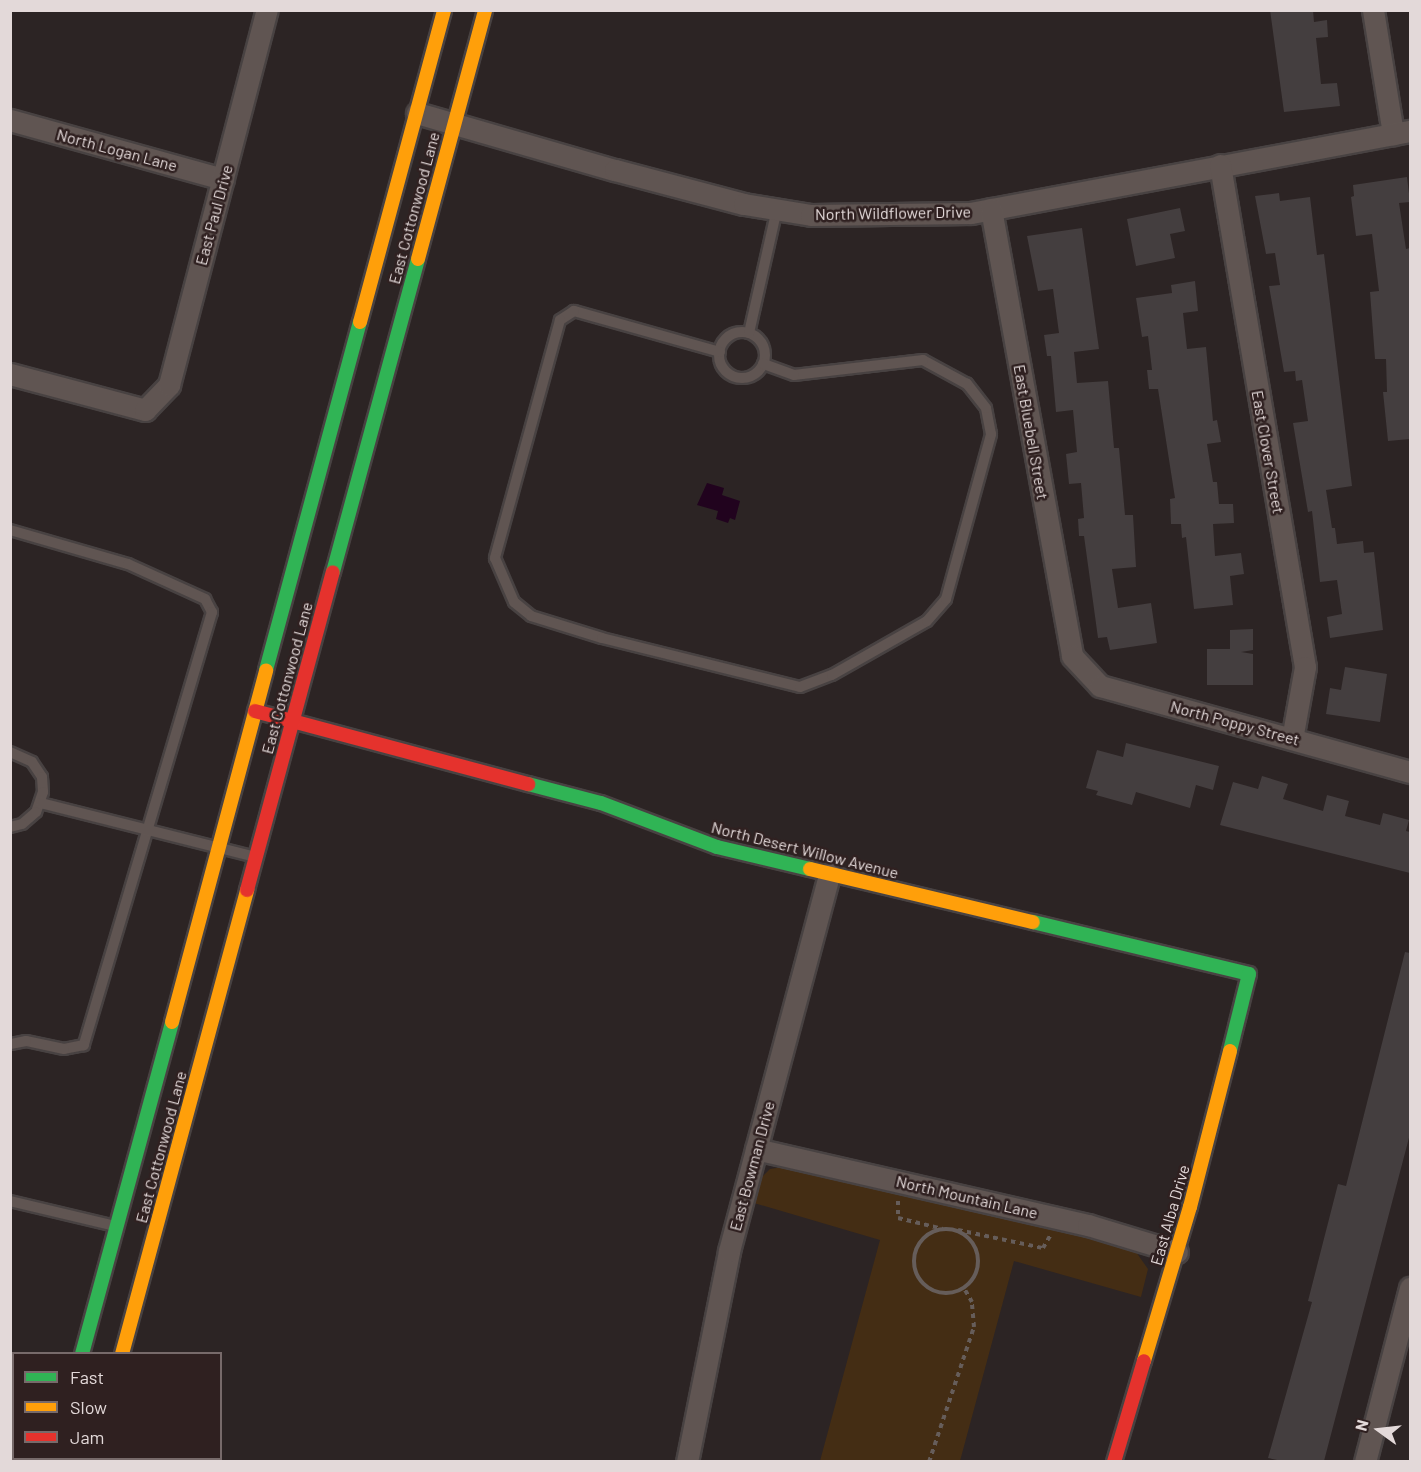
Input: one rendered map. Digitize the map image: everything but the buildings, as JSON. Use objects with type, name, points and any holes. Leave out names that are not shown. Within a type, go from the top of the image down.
[{"type":"main road","name":"East Cottonwood Lane","points":[[82,1352],[444,10]]},
{"type":"main road","name":"East Cottonwood Lane","points":[[122,1352],[485,10]]},
{"type":"main road","name":"North Desert Willow Avenue","points":[[255,711],[601,803],[717,847],[1249,974]]},
{"type":"main road","name":"East Alba Drive","points":[[1113,1461],[1177,1252],[1249,974]]},
{"type":"street","name":"East Paul Drive","points":[[10,374],[145,410],[169,385],[267,10]]},
{"type":"street","points":[[1373,10],[1402,133]]},
{"type":"street","name":"North Wildflower Drive","points":[[417,113],[615,170],[811,215],[971,213],[1402,133]]},
{"type":"street","name":"North Logan Lane","points":[[10,120],[223,179]]},
{"type":"street","name":"East Clover Street","points":[[1220,165],[1305,667],[1292,739]]},
{"type":"street","name":"East Bluebell Street","points":[[990,209],[1072,656]]},
{"type":"street","name":"North Poppy Street","points":[[1072,656],[1100,686],[1410,772]]},
{"type":"street","name":"East Bowman Drive","points":[[687,1461],[714,1317],[829,874]]},
{"type":"street","name":"North Mountain Lane","points":[[756,1149],[1089,1225],[1177,1252]]},
{"type":"street","points":[[1365,1461],[1410,1288]]},
{"type":"lane","points":[[749,333],[777,209]]},
{"type":"lane","points":[[720,352],[574,311],[560,320],[495,558],[514,602],[531,616],[602,638],[800,687],[832,675],[927,621],[946,599],[991,434],[986,408],[968,384],[923,360],[794,375],[763,364]]},
{"type":"lane","points":[[749,333],[764,349],[763,364],[754,375],[739,378],[722,366],[720,352],[734,334],[749,333]]},
{"type":"lane","points":[[10,530],[128,564],[205,599],[212,612],[84,1045],[64,1049],[26,1041],[10,1044]]},
{"type":"lane","points":[[10,752],[32,762],[42,777],[41,803],[28,820],[10,827]]},
{"type":"lane","points":[[41,803],[256,857]]},
{"type":"lane","points":[[10,1201],[116,1227]]},
{"type":"path","points":[[899,1199],[898,1218],[944,1229],[1042,1248],[1049,1243],[1052,1231]]},
{"type":"path","points":[[944,1229],[926,1236],[919,1244],[914,1264],[917,1275],[932,1290],[943,1293],[964,1288],[972,1280],[978,1260],[971,1241],[954,1230]]},
{"type":"path","points":[[929,1461],[975,1328],[972,1302],[964,1288]]},
{"type":"shaded area","points":[[707,483],[724,488],[722,495],[740,501],[735,520],[730,518],[728,523],[716,519],[718,511],[697,505]]},
{"type":"shaded area","points":[[783,1167],[1071,1232],[1136,1252],[1148,1269],[1141,1297],[1014,1261],[960,1461],[820,1461],[880,1240],[754,1203],[762,1177],[770,1169]]},
{"type":"traffic: fast","points":[[333,572],[418,259]]},
{"type":"traffic: fast","points":[[266,670],[360,322]]},
{"type":"traffic: fast","points":[[528,784],[601,803],[717,847],[810,869]]},
{"type":"traffic: fast","points":[[1033,922],[1249,974],[1230,1051]]},
{"type":"traffic: fast","points":[[83,1352],[172,1022]]},
{"type":"traffic: slow","points":[[360,322],[444,10]]},
{"type":"traffic: slow","points":[[418,259],[485,10]]},
{"type":"traffic: slow","points":[[172,1022],[266,670]]},
{"type":"traffic: slow","points":[[810,869],[1033,922]]},
{"type":"traffic: slow","points":[[123,1352],[247,890]]},
{"type":"traffic: slow","points":[[1144,1361],[1190,1207],[1230,1051]]},
{"type":"traffic: jam","points":[[247,890],[333,572]]},
{"type":"traffic: jam","points":[[255,711],[528,784]]},
{"type":"traffic: jam","points":[[1114,1462],[1144,1361]]}]
